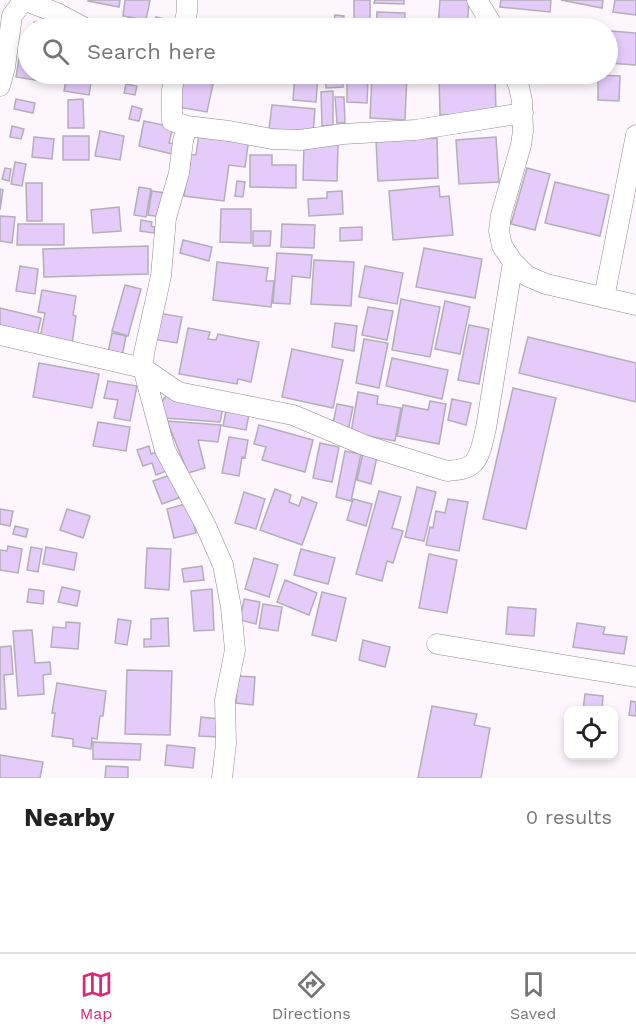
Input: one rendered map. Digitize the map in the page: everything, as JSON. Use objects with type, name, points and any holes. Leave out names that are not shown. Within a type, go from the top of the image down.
[{"type":"street","points":[[186,18],[187,0]]},
{"type":"street","points":[[477,0],[488,18]]},
{"type":"street","points":[[0,86],[5,68],[12,16],[23,1],[67,18]]},
{"type":"street","points":[[174,84],[172,121],[187,126],[272,139],[300,140],[343,134],[415,130],[523,113]]},
{"type":"street","points":[[518,84],[521,94],[523,131],[501,215],[499,231],[502,246],[527,276],[546,284],[636,305]]},
{"type":"street","points":[[187,126],[179,173],[166,218],[161,276],[142,368],[165,450],[205,524],[223,565],[231,607],[235,650],[225,700],[226,744],[222,778]]},
{"type":"street","points":[[604,298],[636,135]]},
{"type":"street","points":[[0,335],[142,368],[178,392],[293,415],[364,445],[447,471],[472,465],[479,455],[486,428],[513,262]]},
{"type":"street","points":[[437,644],[636,676]]},
{"type":"building","points":[[89,0],[120,0],[119,7]]},
{"type":"building","points":[[125,0],[150,0],[146,18],[123,16]]},
{"type":"building","points":[[354,0],[370,0],[370,18],[354,18]]},
{"type":"building","points":[[375,0],[404,0],[404,4],[374,3]]},
{"type":"building","points":[[440,0],[469,0],[468,18],[439,18]]},
{"type":"building","points":[[501,0],[551,0],[550,12],[500,7]]},
{"type":"building","points":[[561,0],[603,0],[602,8]]},
{"type":"building","points":[[615,0],[636,0],[636,15],[613,12]]},
{"type":"building","points":[[377,12],[405,13],[405,18],[377,18]]},
{"type":"building","points":[[335,15],[344,16],[344,18],[335,18]]},
{"type":"building","points":[[618,32],[636,33],[636,65],[618,64]]},
{"type":"building","points":[[618,76],[620,76],[619,101],[598,100],[598,84],[618,84]]},
{"type":"building","points":[[65,84],[91,84],[89,95],[64,91]]},
{"type":"building","points":[[126,84],[137,86],[135,95],[124,93]]},
{"type":"building","points":[[182,84],[213,84],[207,112],[178,107]]},
{"type":"building","points":[[294,84],[317,84],[316,102],[293,100]]},
{"type":"building","points":[[326,84],[343,84],[343,87],[326,88]]},
{"type":"building","points":[[347,84],[368,84],[367,103],[347,102]]},
{"type":"building","points":[[372,84],[407,84],[405,120],[370,118]]},
{"type":"building","points":[[439,84],[495,84],[496,113],[440,115]]},
{"type":"building","points":[[333,91],[333,125],[322,126],[321,92]]},
{"type":"building","points":[[335,97],[344,97],[345,123],[337,123]]},
{"type":"building","points":[[16,99],[35,103],[33,113],[14,109]]},
{"type":"building","points":[[83,99],[84,128],[68,128],[68,100]]},
{"type":"building","points":[[272,105],[315,109],[313,133],[269,129]]},
{"type":"building","points":[[132,106],[142,109],[139,121],[129,119]]},
{"type":"building","points":[[144,121],[173,127],[169,143],[174,144],[172,154],[139,146]]},
{"type":"building","points":[[12,126],[24,129],[21,139],[10,137]]},
{"type":"building","points":[[100,131],[124,136],[120,160],[95,156]]},
{"type":"building","points":[[199,134],[249,138],[245,167],[229,165],[224,201],[184,196],[189,154],[196,155]]},
{"type":"building","points":[[63,136],[89,136],[89,160],[63,160]]},
{"type":"building","points":[[34,137],[54,139],[52,159],[32,157]]},
{"type":"building","points":[[496,137],[499,182],[459,184],[456,140]]},
{"type":"building","points":[[437,138],[438,178],[378,181],[376,140]]},
{"type":"building","points":[[304,143],[338,144],[337,181],[303,180]]},
{"type":"building","points":[[250,155],[272,155],[272,165],[296,165],[296,188],[250,187]]},
{"type":"building","points":[[15,162],[26,164],[22,186],[11,184]]},
{"type":"building","points":[[5,168],[11,169],[9,181],[2,179]]},
{"type":"building","points":[[527,168],[550,174],[535,230],[511,224]]},
{"type":"building","points":[[237,181],[245,182],[243,197],[235,196]]},
{"type":"building","points":[[555,182],[609,195],[600,236],[545,223]]},
{"type":"building","points":[[26,183],[42,183],[42,221],[27,221]]},
{"type":"building","points":[[439,186],[440,197],[449,196],[453,235],[393,240],[389,191]]},
{"type":"building","points":[[139,187],[151,189],[146,217],[134,215]]},
{"type":"building","points":[[0,189],[3,190],[0,210]]},
{"type":"building","points":[[152,191],[165,193],[161,217],[148,215]]},
{"type":"building","points":[[342,191],[343,214],[309,216],[308,199],[327,198],[327,192]]},
{"type":"building","points":[[119,207],[121,231],[93,233],[91,210]]},
{"type":"building","points":[[221,209],[251,209],[251,243],[220,242]]},
{"type":"building","points":[[0,216],[15,217],[12,243],[0,241]]},
{"type":"building","points":[[141,220],[152,222],[151,226],[155,227],[154,233],[140,231]]},
{"type":"building","points":[[18,224],[64,224],[64,245],[17,245]]},
{"type":"building","points":[[282,224],[315,225],[314,248],[281,247]]},
{"type":"building","points":[[362,227],[362,240],[340,241],[340,228]]},
{"type":"building","points":[[253,231],[271,231],[270,246],[253,246]]},
{"type":"building","points":[[183,240],[212,247],[209,261],[180,253]]},
{"type":"building","points":[[148,246],[148,274],[44,277],[43,249]]},
{"type":"building","points":[[424,248],[482,259],[475,298],[416,287]]},
{"type":"building","points":[[277,253],[312,255],[310,278],[292,276],[290,304],[273,303]]},
{"type":"building","points":[[314,260],[354,262],[351,306],[311,304]]},
{"type":"building","points":[[217,262],[268,268],[266,281],[274,281],[271,307],[213,300]]},
{"type":"building","points":[[20,266],[38,269],[35,294],[16,291]]},
{"type":"building","points":[[365,266],[403,273],[397,304],[359,297]]},
{"type":"building","points":[[125,285],[141,289],[128,336],[112,331]]},
{"type":"building","points":[[42,290],[76,296],[72,344],[40,338],[45,313],[38,312]]},
{"type":"building","points":[[401,299],[440,307],[430,357],[392,350]]},
{"type":"building","points":[[445,301],[470,307],[460,354],[435,349]]},
{"type":"building","points":[[368,307],[393,311],[387,340],[362,335]]},
{"type":"building","points":[[0,308],[41,318],[36,341],[0,332]]},
{"type":"building","points":[[158,313],[182,317],[177,343],[153,339]]},
{"type":"building","points":[[335,323],[357,326],[354,351],[332,347]]},
{"type":"building","points":[[469,325],[489,329],[479,384],[458,380]]},
{"type":"building","points":[[188,328],[210,332],[208,339],[216,340],[218,334],[259,342],[251,382],[238,379],[237,384],[179,374]]},
{"type":"building","points":[[112,333],[126,336],[121,361],[107,358]]},
{"type":"building","points":[[528,337],[636,363],[636,402],[519,373]]},
{"type":"building","points":[[364,339],[388,343],[379,388],[356,383]]},
{"type":"building","points":[[292,349],[343,360],[333,408],[282,397]]},
{"type":"building","points":[[392,358],[448,370],[442,399],[386,386]]},
{"type":"building","points":[[39,363],[99,374],[92,408],[33,397]]},
{"type":"building","points":[[108,381],[137,386],[130,421],[114,418],[118,400],[104,398]]},
{"type":"building","points":[[513,388],[556,398],[526,529],[483,519]]},
{"type":"building","points":[[169,392],[224,403],[220,422],[164,418],[160,404]]},
{"type":"building","points":[[358,392],[378,396],[377,404],[401,408],[395,441],[351,433]]},
{"type":"building","points":[[452,399],[471,403],[466,425],[448,420]]},
{"type":"building","points":[[430,401],[446,404],[439,444],[397,436],[403,405],[428,410]]},
{"type":"building","points":[[337,404],[353,407],[348,431],[332,428]]},
{"type":"building","points":[[227,405],[250,409],[246,430],[223,426]]},
{"type":"building","points":[[167,421],[221,425],[218,442],[198,440],[205,468],[188,473]]},
{"type":"building","points":[[98,422],[130,427],[126,451],[93,446]]},
{"type":"building","points":[[259,425],[313,440],[305,472],[262,460],[266,447],[254,444]]},
{"type":"building","points":[[229,437],[248,440],[239,476],[222,473]]},
{"type":"building","points":[[320,443],[339,447],[332,482],[313,478]]},
{"type":"building","points":[[149,446],[151,454],[159,451],[166,471],[156,475],[152,463],[143,466],[137,450]]},
{"type":"building","points":[[345,451],[361,454],[351,501],[336,497]]},
{"type":"building","points":[[363,453],[377,457],[371,484],[357,480]]},
{"type":"building","points":[[173,474],[181,497],[162,504],[153,481]]},
{"type":"building","points":[[417,487],[436,492],[424,541],[405,537]]},
{"type":"building","points":[[275,489],[291,495],[289,502],[299,506],[302,497],[317,503],[302,545],[260,530]]},
{"type":"building","points":[[379,491],[401,497],[392,528],[403,531],[393,563],[387,561],[382,581],[356,574]]},
{"type":"building","points":[[244,492],[265,499],[256,529],[235,523]]},
{"type":"building","points":[[353,499],[372,504],[366,526],[347,520]]},
{"type":"building","points":[[448,499],[468,502],[459,551],[426,545],[430,527],[433,528],[436,511],[445,513]]},
{"type":"building","points":[[189,503],[196,533],[174,538],[167,509]]},
{"type":"building","points":[[0,509],[13,511],[10,526],[0,524]]},
{"type":"building","points":[[67,509],[90,516],[83,538],[60,530]]},
{"type":"building","points":[[15,526],[28,529],[26,537],[13,534]]},
{"type":"building","points":[[8,546],[22,549],[18,573],[0,570],[0,550],[7,551]]},
{"type":"building","points":[[31,547],[42,549],[38,572],[27,570]]},
{"type":"building","points":[[46,547],[77,553],[74,570],[43,564]]},
{"type":"building","points":[[147,548],[171,549],[169,590],[145,588]]},
{"type":"building","points":[[301,549],[335,558],[328,584],[294,575]]},
{"type":"building","points":[[429,554],[457,560],[447,613],[419,608]]},
{"type":"building","points":[[254,558],[278,565],[269,597],[245,589]]},
{"type":"building","points":[[202,566],[204,580],[184,582],[182,569]]},
{"type":"building","points":[[285,580],[317,593],[309,615],[277,602]]},
{"type":"building","points":[[62,587],[80,591],[77,606],[58,602]]},
{"type":"building","points":[[29,589],[44,591],[43,604],[27,602]]},
{"type":"building","points":[[212,589],[214,630],[194,631],[191,591]]},
{"type":"building","points":[[322,592],[346,598],[336,641],[312,635]]},
{"type":"building","points":[[244,599],[260,602],[256,624],[240,620]]},
{"type":"building","points":[[263,604],[282,607],[278,631],[259,628]]},
{"type":"building","points":[[508,607],[536,609],[534,636],[506,634]]},
{"type":"building","points":[[168,618],[169,646],[144,647],[144,639],[151,639],[151,619]]},
{"type":"building","points":[[118,619],[131,621],[127,645],[115,643]]},
{"type":"building","points":[[66,622],[80,623],[78,649],[51,647],[53,627],[66,628]]},
{"type":"building","points":[[577,623],[605,627],[603,634],[627,637],[624,654],[573,647]]},
{"type":"building","points":[[32,630],[35,663],[50,662],[51,674],[43,675],[44,694],[18,696],[13,631]]},
{"type":"building","points":[[363,640],[390,647],[385,667],[359,660]]},
{"type":"building","points":[[11,646],[13,674],[4,675],[6,709],[0,709],[0,647]]},
{"type":"building","points":[[127,670],[172,671],[170,735],[125,734]]},
{"type":"building","points":[[238,676],[255,677],[253,705],[236,703]]},
{"type":"building","points":[[57,683],[106,691],[103,716],[100,716],[97,739],[92,738],[91,749],[73,746],[73,739],[52,736],[55,713],[52,713]]},
{"type":"building","points":[[585,694],[603,696],[602,706],[584,706]]},
{"type":"building","points":[[631,701],[636,702],[636,716],[629,715]]},
{"type":"building","points":[[432,706],[477,714],[474,725],[490,728],[481,778],[418,778]]},
{"type":"building","points":[[201,717],[220,719],[219,737],[199,736]]},
{"type":"building","points":[[93,742],[141,744],[140,760],[93,759]]},
{"type":"building","points":[[167,745],[195,748],[193,768],[165,765]]},
{"type":"building","points":[[0,755],[43,762],[40,778],[0,778]]},
{"type":"building","points":[[106,766],[128,767],[128,778],[105,778]]}]
